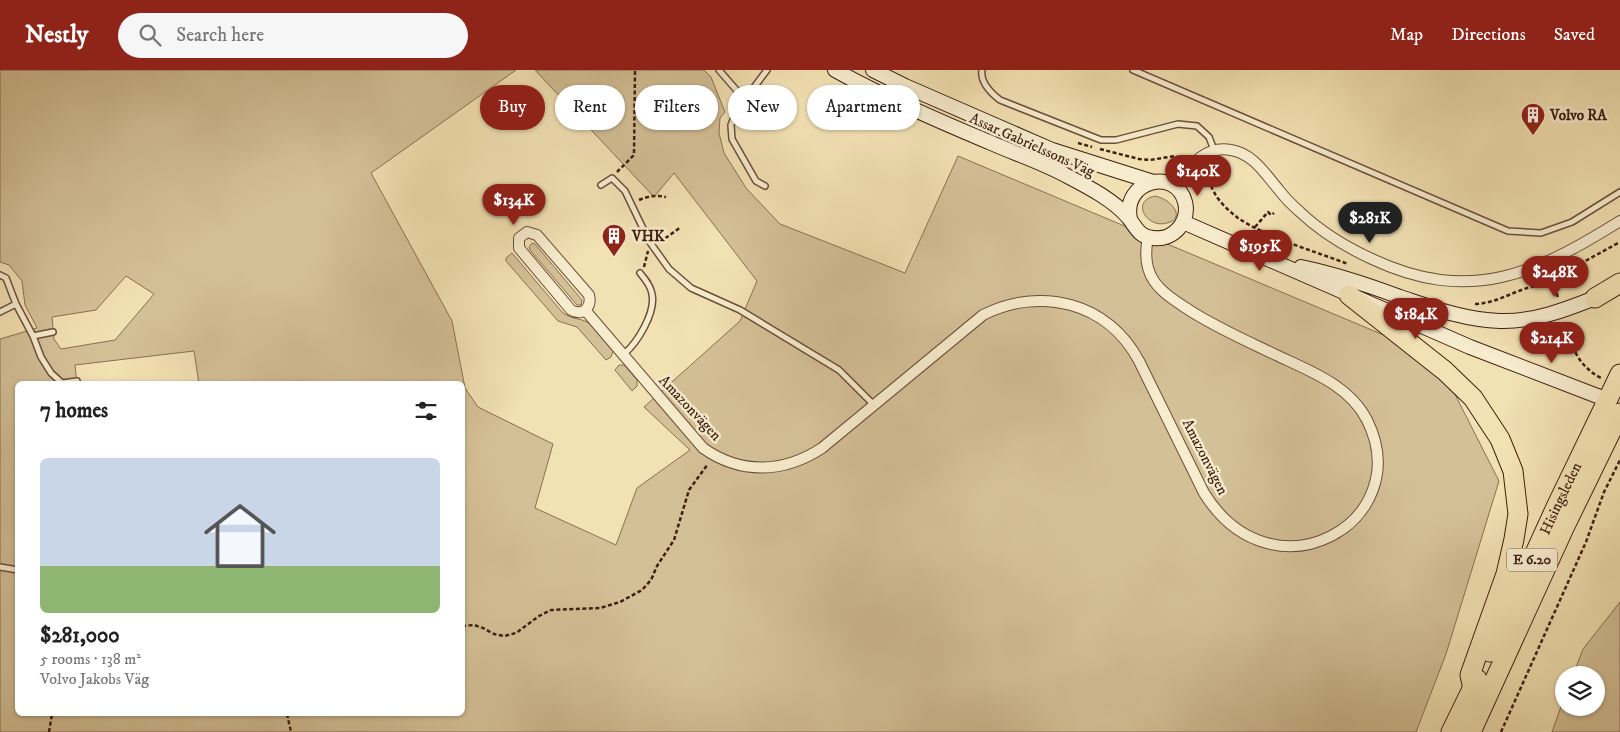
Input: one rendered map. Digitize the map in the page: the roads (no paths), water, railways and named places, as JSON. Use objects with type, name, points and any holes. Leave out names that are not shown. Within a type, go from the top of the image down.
[{"type":"highway","points":[[1595,298],[1620,283]]},
{"type":"highway","points":[[1349,294],[1445,371],[1473,398],[1500,439],[1513,471],[1518,514],[1514,539],[1506,574],[1470,675],[1473,689]]},
{"type":"highway","name":"Hisingsleden","points":[[1451,732],[1473,689],[1613,378]]},
{"type":"highway","name":"Hisingsleden","points":[[1471,732],[1564,528],[1620,412]]},
{"type":"street","name":"Assar Gabrielssons Väg","points":[[835,70],[871,91],[909,109],[1068,176],[1114,203],[1130,219]]},
{"type":"street","name":"Assar Gabrielssons Väg","points":[[873,70],[905,86],[1052,150],[1153,182]]},
{"type":"street","points":[[1174,186],[1205,153],[1220,149],[1232,150],[1252,159],[1300,213],[1326,233],[1354,250],[1386,266],[1421,277],[1465,282],[1488,281],[1527,270],[1579,247],[1620,221]]},
{"type":"street","points":[[1153,182],[1162,182],[1174,186],[1181,194],[1185,203],[1186,213],[1180,228],[1169,236],[1162,238],[1148,238],[1139,232],[1130,219],[1129,206],[1133,195],[1142,186],[1153,182]]},
{"type":"street","points":[[1183,222],[1495,358],[1600,397]]},
{"type":"street","points":[[527,232],[537,235],[589,295],[589,307],[585,310],[581,313],[570,310],[519,248],[519,238],[527,232]]},
{"type":"street","name":"Amazonvägen","points":[[585,310],[695,440],[714,455],[734,464],[769,468],[802,460],[822,448],[983,315],[1004,306],[1025,301],[1050,301],[1082,308],[1101,318],[1127,342],[1139,360],[1204,493],[1217,512],[1230,524],[1243,534],[1260,542],[1287,547],[1316,544],[1341,531],[1350,524],[1364,506],[1375,479],[1376,451],[1366,419],[1348,396],[1323,378],[1208,323],[1177,302],[1155,282],[1150,273],[1146,258],[1148,238]]},
{"type":"street","points":[[1271,261],[1326,272],[1448,313],[1500,321],[1550,314],[1595,298]]},
{"type":"lane","points":[[719,70],[732,85]]},
{"type":"lane","points":[[756,85],[767,70]]},
{"type":"lane","name":"Assar Gabrielssons Väg","points":[[982,70],[991,93],[1000,100],[1100,140],[1116,140],[1178,124],[1196,126],[1209,137],[1214,151]]},
{"type":"lane","points":[[1133,70],[1508,231],[1541,233],[1572,222],[1620,192]]},
{"type":"lane","points":[[732,130],[732,139],[756,181],[766,186]]},
{"type":"lane","points":[[601,185],[612,178],[624,191],[649,241],[669,269],[691,288],[740,310],[839,370],[875,405]]},
{"type":"lane","points":[[623,355],[637,340],[650,310],[653,294],[640,273]]},
{"type":"lane","points":[[0,275],[6,278],[41,357],[51,373],[60,381]]},
{"type":"lane","points":[[0,312],[16,304]]},
{"type":"lane","points":[[33,336],[54,332]]},
{"type":"lane","points":[[0,567],[15,570]]},
{"type":"place","name":"Volvo RA","points":[[1533,136]]},
{"type":"place","name":"VHK","points":[[614,257]]}]
